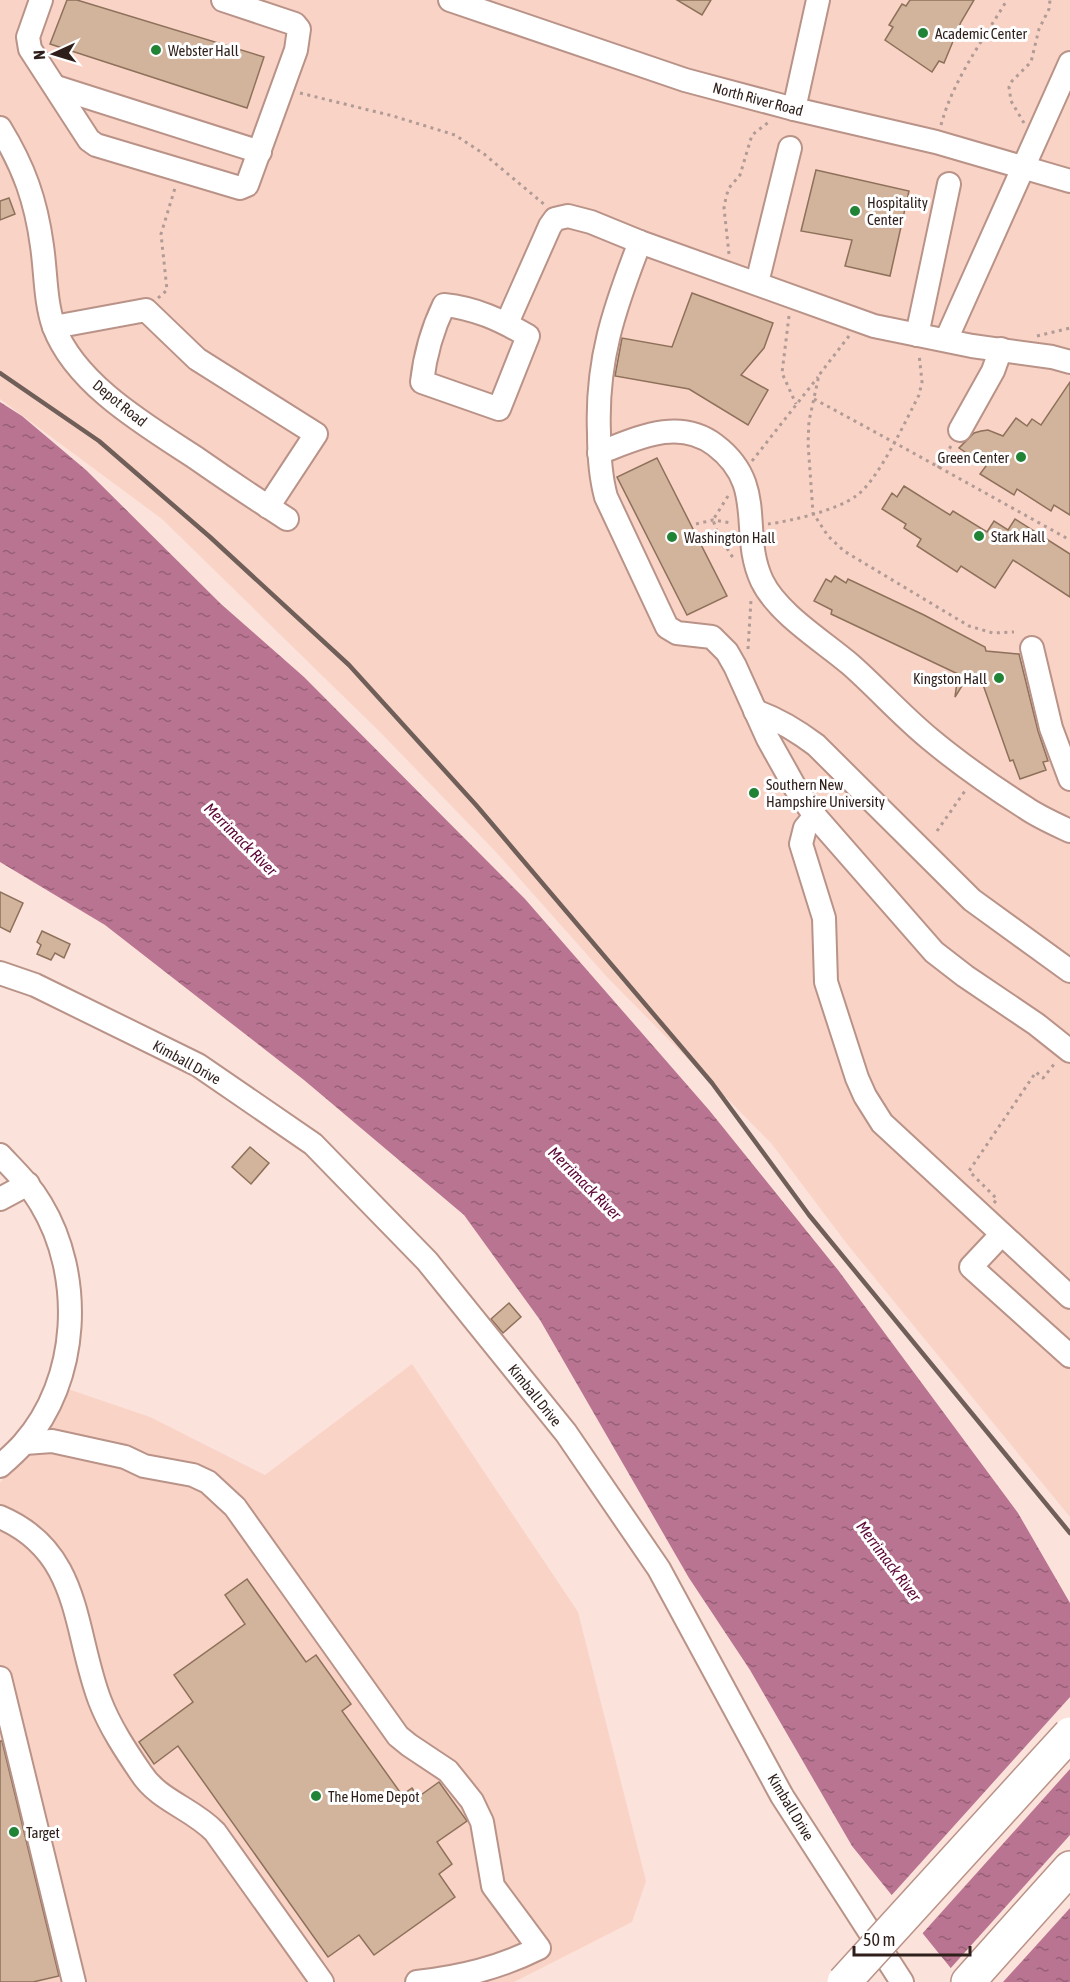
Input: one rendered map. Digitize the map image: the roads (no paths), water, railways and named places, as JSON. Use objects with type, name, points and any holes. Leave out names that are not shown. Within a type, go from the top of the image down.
[{"type":"highway","points":[[844,1982],[1070,1734]]},
{"type":"highway","points":[[968,1982],[1070,1868]]},
{"type":"street","points":[[40,0],[28,43],[84,134],[96,145],[240,188],[247,185],[260,152],[296,50],[299,29],[295,24],[223,0]]},
{"type":"street","name":"North River Road","points":[[450,0],[685,80],[794,109],[936,142],[1070,181]]},
{"type":"street","points":[[794,109],[818,0]]},
{"type":"street","points":[[946,340],[1070,63]]},
{"type":"street","points":[[56,87],[260,152]]},
{"type":"street","name":"Depot Road","points":[[0,128],[22,167],[32,192],[42,246],[47,296],[54,327],[74,360],[104,393],[157,433],[277,513],[316,434],[197,359],[146,310],[54,327]]},
{"type":"street","points":[[757,283],[790,148]]},
{"type":"street","points":[[917,335],[949,184]]},
{"type":"street","points":[[507,323],[550,226],[555,219],[561,216],[575,216],[640,242],[860,321],[894,331],[1052,357],[1070,362]]},
{"type":"street","points":[[640,242],[607,336],[598,406],[599,453],[601,478],[606,496],[668,627],[677,633],[712,638],[718,642],[730,658],[782,765],[815,816],[934,952],[1036,1024],[1063,1056]]},
{"type":"street","points":[[444,305],[462,307],[507,323],[528,336],[499,409],[422,382],[425,356],[444,305]]},
{"type":"street","points":[[960,430],[993,371],[1001,349]]},
{"type":"street","points":[[599,453],[653,433],[668,430],[700,436],[714,444],[730,459],[742,475],[747,489],[755,562],[763,582],[775,601],[852,666],[930,739],[1027,810],[1070,831]]},
{"type":"street","points":[[1032,648],[1051,728],[1070,779]]},
{"type":"street","points":[[755,711],[795,729],[816,745],[972,900],[1070,971]]},
{"type":"street","points":[[815,816],[805,828],[801,844],[824,918],[825,968],[830,998],[865,1096],[882,1123],[1070,1297]]},
{"type":"street","name":"Kimball Drive","points":[[0,973],[35,985],[198,1065],[313,1144],[427,1261],[566,1433],[659,1569],[782,1796],[902,1982]]},
{"type":"street","points":[[0,1155],[28,1184],[42,1205],[54,1230],[64,1259],[69,1292],[70,1325],[67,1353],[46,1411],[25,1443],[0,1466]]},
{"type":"street","points":[[0,1199],[28,1184]]},
{"type":"street","points":[[1001,1235],[972,1267],[1070,1356]]},
{"type":"street","points":[[25,1443],[48,1456],[125,1469],[144,1466],[193,1475],[208,1482],[228,1500],[261,1542],[398,1736],[409,1746],[448,1770],[460,1784],[478,1811],[482,1822],[493,1886],[539,1948],[511,1962],[474,1973],[417,1982]]},
{"type":"street","points":[[0,1517],[26,1530],[39,1540],[64,1576],[101,1702],[112,1727],[141,1774],[153,1789],[204,1821],[215,1832],[322,1982]]},
{"type":"street","points":[[0,1678],[74,1982]]},
{"type":"water","name":"Merrimack River","points":[[0,402],[22,416],[86,470],[221,604],[304,677],[525,899],[709,1110],[838,1270],[1018,1513],[1070,1603],[1070,1982],[962,1982],[852,1846],[750,1670],[689,1578],[540,1320],[464,1215],[304,1080],[105,925],[0,862]]},
{"type":"railway","points":[[0,373],[99,441],[210,537],[349,665],[476,805],[712,1083],[809,1215],[1070,1533]]},
{"type":"place","name":"Academic Center","points":[[923,33]]},
{"type":"place","name":"Webster Hall","points":[[156,50]]},
{"type":"place","name":"Hospitality Center","points":[[855,211]]},
{"type":"place","name":"Green Center","points":[[1021,457]]},
{"type":"place","name":"Stark Hall","points":[[979,536]]},
{"type":"place","name":"Washington Hall","points":[[672,537]]},
{"type":"place","name":"Kingston Hall","points":[[999,678]]},
{"type":"place","name":"Southern New Hampshire University","points":[[754,793]]},
{"type":"place","name":"The Home Depot","points":[[316,1796]]},
{"type":"place","name":"Target","points":[[14,1832]]}]
